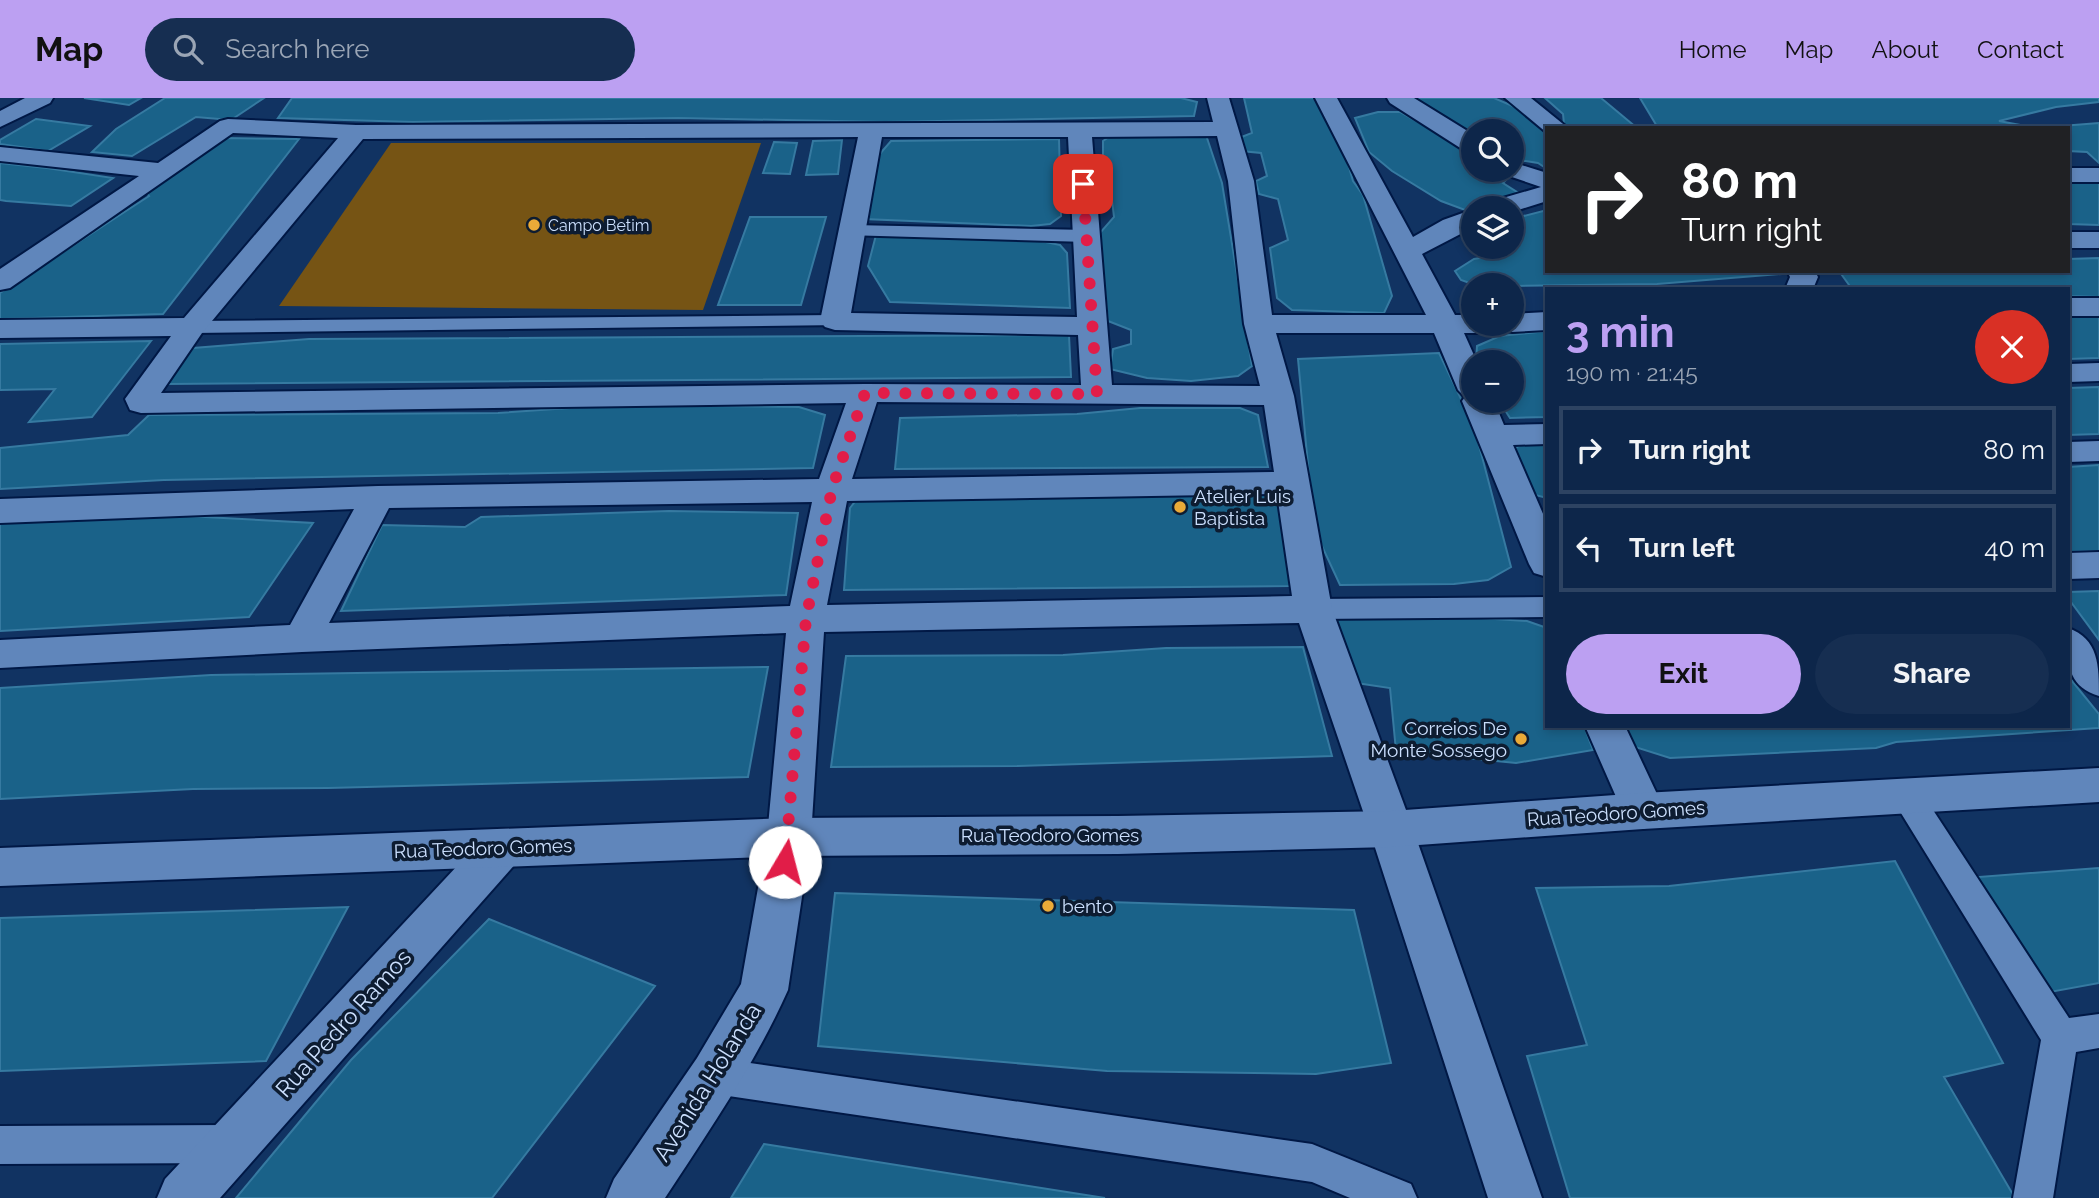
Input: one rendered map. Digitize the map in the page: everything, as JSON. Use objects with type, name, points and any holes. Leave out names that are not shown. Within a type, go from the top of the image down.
[{"type":"street","points":[[0,120],[43,98]]},
{"type":"street","points":[[1218,98],[1241,181],[1259,324],[1278,396],[1313,609],[1391,829],[1515,1198]]},
{"type":"street","points":[[1325,98],[1408,251],[1461,360]]},
{"type":"street","points":[[1398,98],[1461,138]]},
{"type":"street","points":[[1516,98],[1553,126]]},
{"type":"street","points":[[0,282],[228,126],[356,132],[1228,129]]},
{"type":"street","points":[[871,131],[835,321],[1092,326]]},
{"type":"street","points":[[1080,131],[1097,394]]},
{"type":"street","points":[[356,132],[192,327],[141,399],[141,403],[865,393],[1278,396]]},
{"type":"street","points":[[0,154],[165,171]]},
{"type":"street","points":[[1524,173],[1545,180]]},
{"type":"street","points":[[2070,175],[2099,175]]},
{"type":"street","points":[[1524,200],[1545,194]]},
{"type":"street","points":[[1408,251],[1461,222]]},
{"type":"street","points":[[2070,240],[2099,240]]},
{"type":"street","points":[[2070,307],[2099,307]]},
{"type":"street","points":[[1524,322],[1545,321]]},
{"type":"street","points":[[1259,324],[1461,325]]},
{"type":"street","points":[[0,329],[192,327]]},
{"type":"street","points":[[2070,373],[2099,372]]},
{"type":"street","name":"Avenida Holanda","points":[[633,1198],[715,1076],[764,990],[789,837],[806,619],[832,489],[865,393]]},
{"type":"street","points":[[1483,413],[1545,559]]},
{"type":"street","points":[[1493,436],[1545,434]]},
{"type":"street","points":[[2070,452],[2099,451]]},
{"type":"street","points":[[0,512],[378,497],[1292,483]]},
{"type":"street","points":[[302,638],[378,497]]},
{"type":"street","points":[[2070,566],[2099,565]]},
{"type":"street","points":[[0,654],[302,638],[806,619],[1313,609]]},
{"type":"street","points":[[2070,645],[2099,681]]},
{"type":"street","points":[[1606,728],[1643,811]]},
{"type":"street","name":"Rua Teodoro Gomes","points":[[0,867],[789,837],[1118,835],[1391,829],[1643,811],[2099,785]]},
{"type":"street","name":"Rua Pedro Ramos","points":[[184,1198],[502,848]]},
{"type":"lane","points":[[852,231],[1087,236]]},
{"type":"lane","points":[[192,327],[835,321]]},
{"type":"lane","points":[[1313,609],[1545,607]]},
{"type":"lane","points":[[1907,796],[2060,1037],[2033,1198]]},
{"type":"lane","points":[[2060,1037],[2099,1031]]},
{"type":"lane","points":[[715,1076],[1312,1163],[1397,1198]]},
{"type":"lane","points":[[0,1145],[233,1144]]},
{"type":"shaded area","name":"Campo Betim","points":[[391,143],[761,143],[703,310],[279,306]]},
{"type":"building","points":[[84,98],[141,98],[129,105]]},
{"type":"building","points":[[165,98],[264,98],[231,120],[196,117],[132,156],[92,152],[116,129]]},
{"type":"building","points":[[292,98],[1181,98],[1197,102],[1194,116],[885,122],[678,118],[413,122],[278,118]]},
{"type":"building","points":[[1244,98],[1314,98],[1345,153],[1353,181],[1363,195],[1392,296],[1384,313],[1292,310],[1277,298],[1270,248],[1288,240],[1278,199],[1259,194],[1256,181],[1267,176],[1261,153],[1241,151],[1239,138],[1252,133]]},
{"type":"building","points":[[1404,98],[1494,98],[1515,107],[1545,129],[1545,168],[1538,163],[1524,161],[1524,119],[1461,119],[1461,130]]},
{"type":"building","points":[[1545,98],[1601,98],[1635,126],[1568,126],[1564,124],[1563,114]]},
{"type":"building","points":[[1640,98],[2099,98],[2099,102],[2056,107],[1999,121],[2025,126],[1657,126]]},
{"type":"building","points":[[1378,112],[1400,112],[1461,148],[1461,182],[1504,182],[1520,194],[1461,196],[1461,208],[1441,201],[1392,171],[1369,152],[1355,118]]},
{"type":"building","points":[[36,119],[90,126],[48,151],[0,144],[0,140]]},
{"type":"building","points":[[2099,123],[2099,163],[2087,152],[2070,151],[2070,126],[2061,126]]},
{"type":"building","points":[[1112,135],[1206,135],[1222,183],[1252,366],[1238,376],[1191,381],[1147,378],[1110,369],[1113,349],[1131,344],[1131,330],[1108,321],[1099,234],[1114,217],[1111,193],[1099,181],[1103,170],[1103,141]]},
{"type":"building","points":[[223,138],[299,139],[163,314],[0,319],[0,293],[149,196],[146,192]]},
{"type":"building","points":[[1059,139],[1061,216],[1050,224],[1031,226],[864,219],[878,156],[891,141]]},
{"type":"building","points":[[842,140],[838,174],[806,175],[813,141]]},
{"type":"building","points":[[774,142],[797,143],[790,174],[763,173]]},
{"type":"building","points":[[0,163],[113,178],[71,206],[6,201],[0,200]]},
{"type":"building","points":[[2070,182],[2099,182],[2099,225],[2070,224]]},
{"type":"building","points":[[1545,211],[1545,273],[1781,274],[1657,284],[1524,286],[1524,273],[1461,273],[1461,280],[1455,271],[1474,259],[1524,259],[1524,216]]},
{"type":"building","points":[[750,217],[826,217],[801,305],[718,305]]},
{"type":"building","points":[[876,235],[1031,239],[1060,245],[1067,253],[1070,308],[890,302],[868,266]]},
{"type":"building","points":[[2099,258],[2099,297],[2070,296],[2070,287],[1851,287],[1840,273],[2070,273],[2070,259]]},
{"type":"building","points":[[2070,313],[2099,313],[2099,358],[2070,359]]},
{"type":"building","points":[[1545,331],[1545,417],[1510,418],[1507,413],[1524,413],[1524,350],[1477,350],[1477,346],[1500,336],[1524,336],[1524,333]]},
{"type":"building","points":[[1069,335],[1071,377],[167,384],[193,348],[309,339]]},
{"type":"building","points":[[151,341],[92,417],[29,422],[55,389],[0,390],[0,344]]},
{"type":"building","points":[[1439,353],[1461,399],[1461,413],[1468,413],[1474,426],[1511,567],[1488,580],[1454,584],[1340,585],[1314,529],[1298,359]]},
{"type":"building","points":[[2099,387],[2099,434],[2070,435],[2070,388]]},
{"type":"building","points":[[613,405],[799,407],[825,415],[813,468],[164,480],[0,489],[0,448],[128,435],[149,415],[498,413]]},
{"type":"building","points":[[1140,408],[1240,408],[1258,415],[1268,467],[895,469],[900,418],[1077,414]]},
{"type":"building","points":[[1523,443],[1545,444],[1545,498],[1531,494],[1513,450]]},
{"type":"building","points":[[2099,465],[2099,551],[2070,552],[2070,467]]},
{"type":"building","points":[[1274,494],[1284,507],[1290,586],[844,590],[850,508],[857,499]]},
{"type":"building","points":[[669,511],[798,513],[786,595],[341,611],[382,525],[465,527],[481,517]]},
{"type":"building","points":[[149,514],[313,523],[249,617],[0,631],[0,523]]},
{"type":"building","points":[[2099,591],[2099,640],[2070,601],[2070,592]]},
{"type":"building","points":[[1448,616],[1527,621],[1545,627],[1545,728],[1585,728],[1593,750],[1516,763],[1396,751],[1390,688],[1350,682],[1330,626],[1338,618]]},
{"type":"building","points":[[1303,647],[1332,756],[1018,766],[831,767],[846,656],[1063,655],[1166,648]]},
{"type":"building","points":[[768,667],[748,777],[193,789],[0,799],[0,688],[211,675]]},
{"type":"building","points":[[2070,678],[2099,714],[2099,728],[1896,742],[1876,748],[1670,758],[1635,747],[1624,728],[2070,728]]},
{"type":"building","points":[[1895,861],[2003,1063],[1944,1077],[2015,1198],[1570,1198],[1527,1056],[1587,1045],[1536,888],[1669,886]]},
{"type":"building","points":[[2099,868],[2099,983],[2050,992],[1965,878]]},
{"type":"building","points":[[835,893],[1354,910],[1391,1063],[1316,1074],[1107,1071],[818,1046]]},
{"type":"building","points":[[348,907],[266,1061],[0,1071],[0,918]]},
{"type":"building","points":[[489,919],[655,986],[492,1198],[236,1198],[351,1060]]},
{"type":"building","points":[[764,1144],[1105,1198],[731,1198]]},
{"type":"place","name":"Campo Betim","points":[[534,225]]},
{"type":"place","name":"Atelier Luis Baptista","points":[[1180,507]]},
{"type":"place","name":"Correios De Monte Sossego","points":[[1521,739]]},
{"type":"place","name":"bento","points":[[1048,906]]},
{"type":"route","points":[[785,862],[806,619],[832,489],[865,393],[1097,394],[1083,184]]}]
